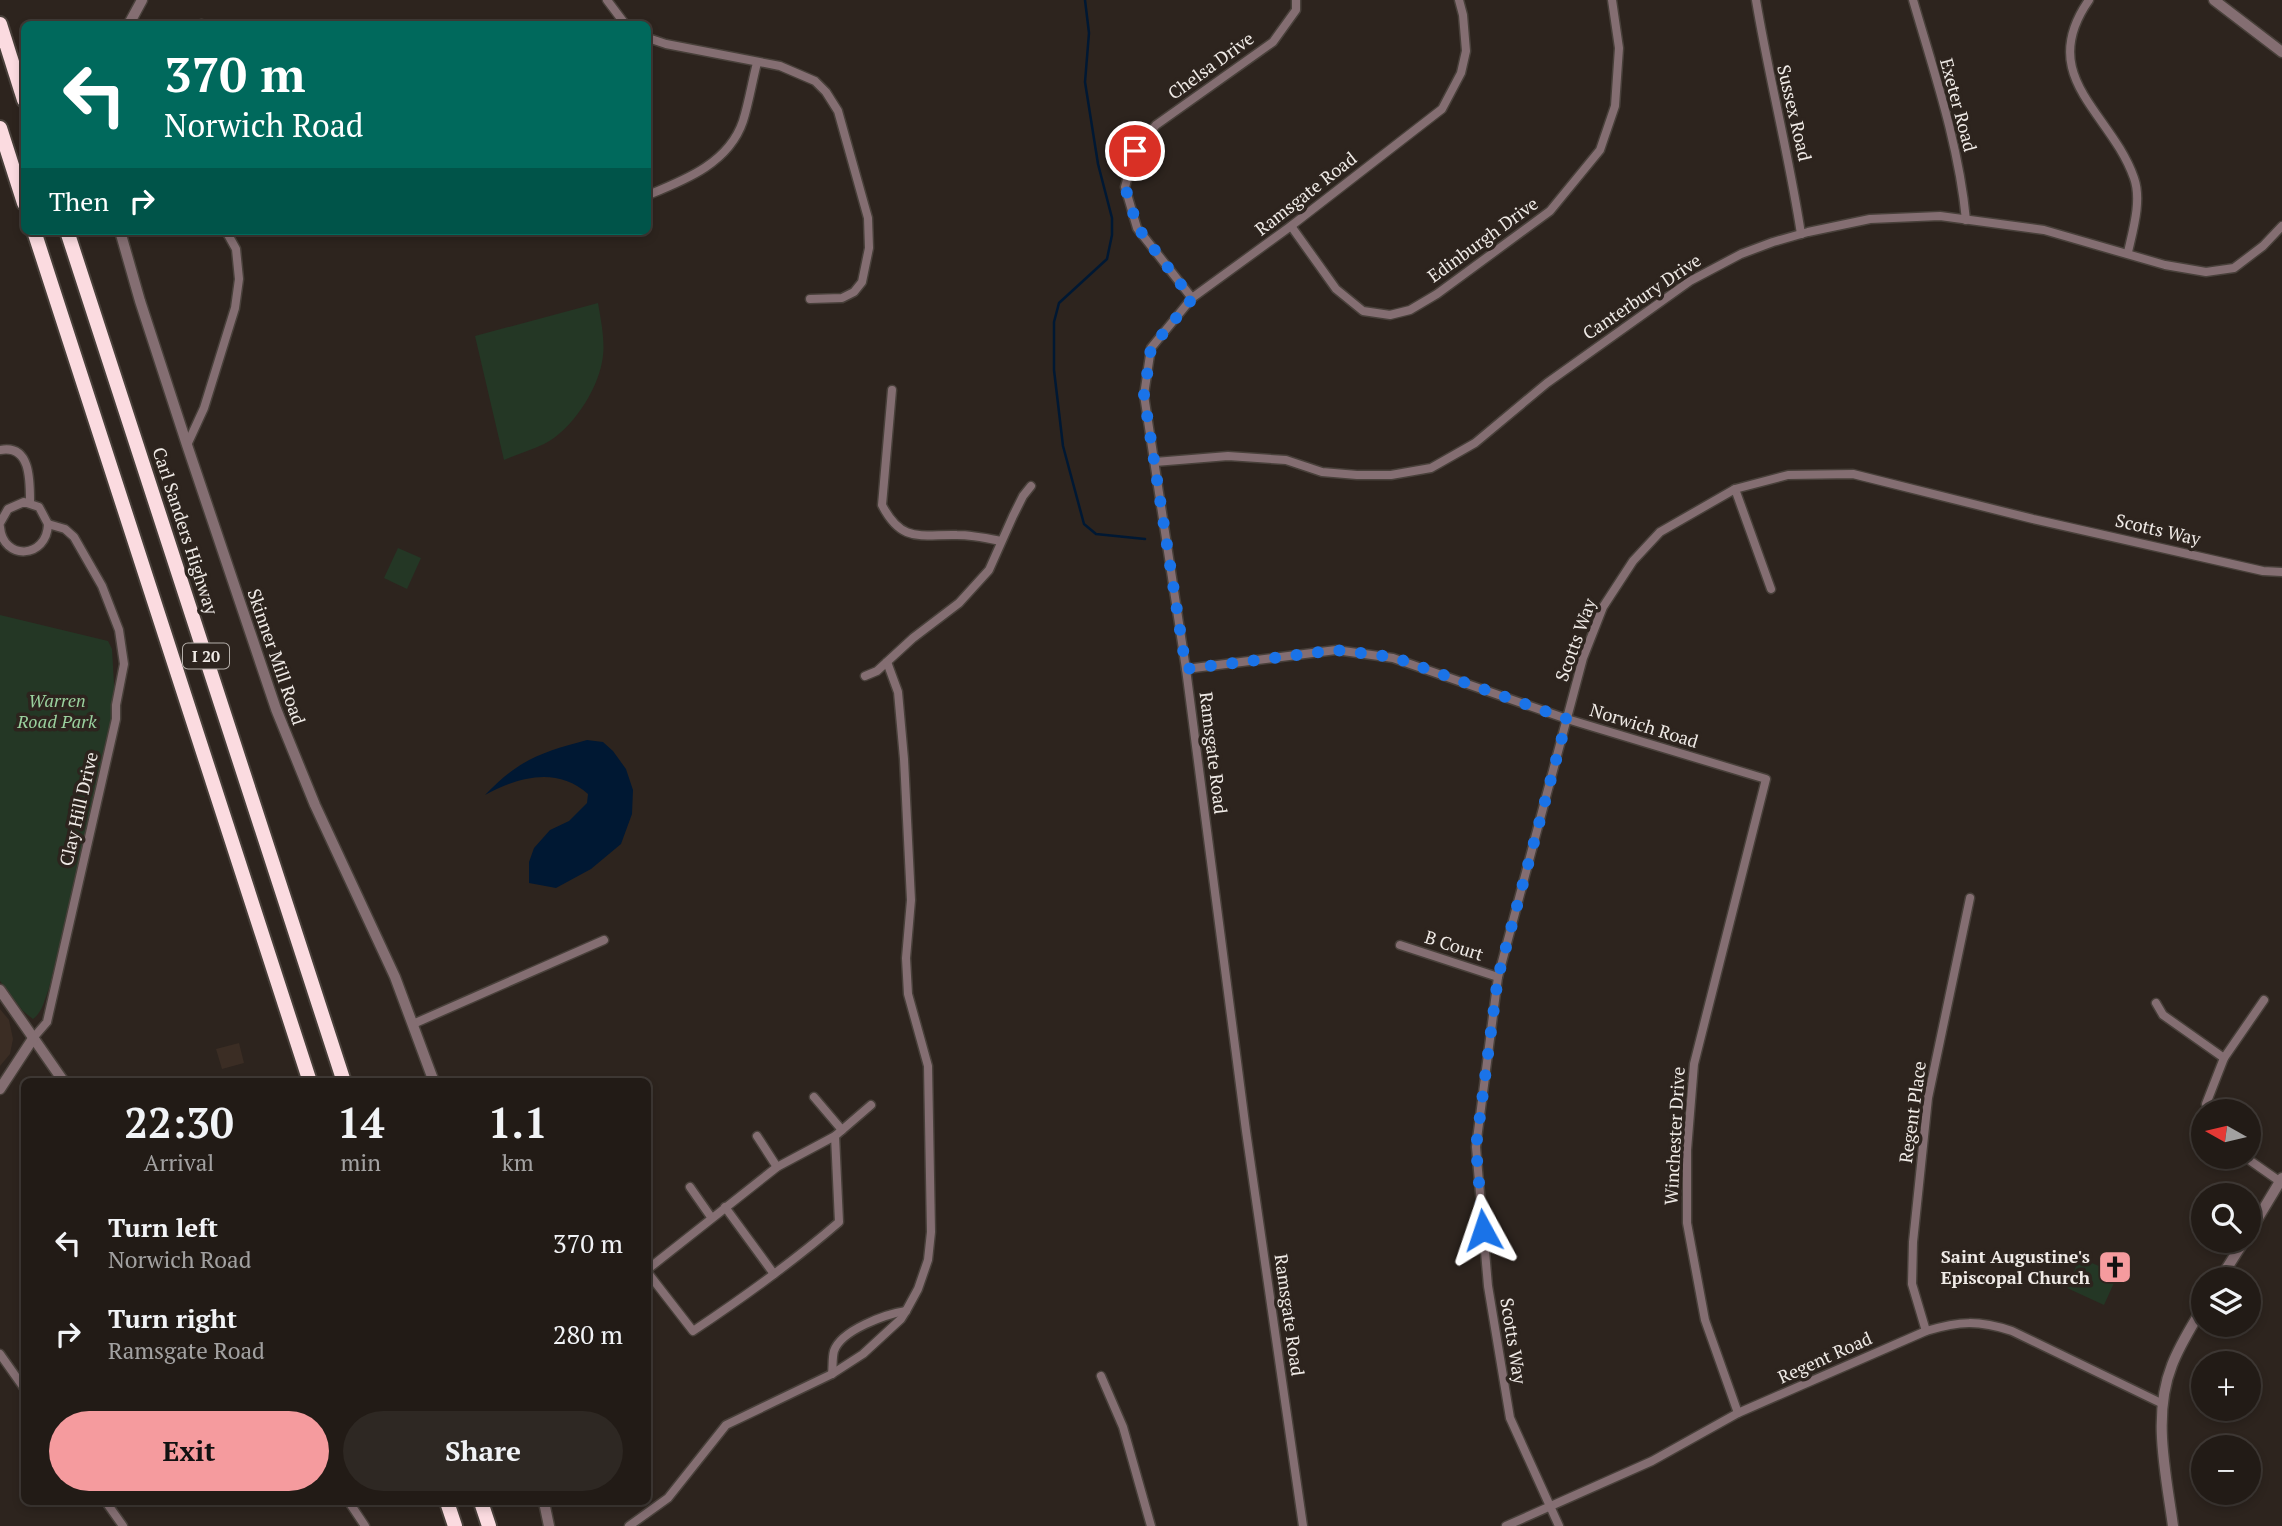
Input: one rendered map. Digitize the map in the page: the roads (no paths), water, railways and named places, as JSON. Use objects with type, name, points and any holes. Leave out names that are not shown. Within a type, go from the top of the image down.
[{"type":"highway","points":[[0,24],[21,90]]},
{"type":"highway","points":[[0,128],[21,194]]},
{"type":"highway","name":"I 20","points":[[35,235],[309,1078]]},
{"type":"highway","name":"Carl Sanders Highway","points":[[68,235],[343,1078]]},
{"type":"highway","points":[[448,1505],[455,1526]]},
{"type":"highway","points":[[482,1505],[489,1526]]},
{"type":"street","points":[[131,21],[142,0]]},
{"type":"street","points":[[607,0],[623,21]]},
{"type":"street","name":"Chelsa Drive","points":[[1192,299],[1138,228],[1125,187],[1135,151],[1156,125],[1273,42],[1296,10],[1296,0]]},
{"type":"street","name":"Ramsgate Road","points":[[1303,1526],[1246,1132],[1186,669],[1144,395],[1151,348],[1192,299],[1442,109],[1461,73],[1466,51],[1459,0]]},
{"type":"street","name":"Edinburgh Drive","points":[[1291,226],[1336,289],[1363,311],[1390,315],[1410,310],[1437,294],[1550,211],[1600,150],[1615,106],[1619,48],[1612,0]]},
{"type":"street","name":"Sussex Road","points":[[1756,0],[1768,69],[1792,173],[1801,234]]},
{"type":"street","name":"Exeter Road","points":[[1913,0],[1949,125],[1963,186],[1966,220]]},
{"type":"street","points":[[2089,0],[2071,33],[2070,56],[2076,81],[2086,102],[2123,153],[2135,180],[2136,210],[2128,253]]},
{"type":"street","points":[[2214,0],[2282,52]]},
{"type":"street","points":[[651,39],[780,66],[797,72],[815,81],[838,111],[868,218],[869,248],[862,282],[854,292],[842,298],[810,299]]},
{"type":"street","points":[[651,194],[682,181],[724,153],[743,123],[757,63]]},
{"type":"street","name":"Canterbury Drive","points":[[1155,462],[1228,456],[1286,460],[1322,472],[1357,475],[1391,475],[1431,468],[1475,443],[1589,352],[1690,281],[1741,254],[1801,234],[1870,219],[1940,216],[2044,230],[2165,265],[2206,272],[2234,268],[2263,246],[2282,226]]},
{"type":"street","name":"Skinner Mill Road","points":[[121,235],[187,445],[276,709],[305,783],[379,938],[433,1078]]},
{"type":"street","points":[[187,445],[204,408],[235,308],[239,279],[236,249],[228,235]]},
{"type":"street","points":[[892,390],[883,505],[889,517],[901,530],[915,537],[978,536],[1001,541]]},
{"type":"street","points":[[0,450],[14,450],[23,456],[29,473],[30,503],[20,503],[8,509],[0,525],[4,541],[10,547],[29,551],[41,545],[48,524]]},
{"type":"street","name":"Scotts Way","points":[[1559,1526],[1510,1418],[1488,1286],[1476,1147],[1498,977],[1583,658],[1603,607],[1633,561],[1660,532],[1735,489],[1788,475],[1853,474],[2033,519],[2263,571],[2282,572]]},
{"type":"street","points":[[865,676],[877,671],[959,603],[989,570],[1023,496],[1031,486]]},
{"type":"street","points":[[1735,489],[1771,589]]},
{"type":"street","name":"Clay Hill Drive","points":[[30,503],[43,512],[48,524],[71,533],[102,586],[119,630],[124,664],[116,719],[47,1022],[34,1037]]},
{"type":"street","name":"Norwich Road","points":[[1186,669],[1336,650],[1393,657],[1567,719],[1766,779]]},
{"type":"street","points":[[629,1526],[668,1497],[726,1424],[832,1374],[863,1354],[901,1319],[918,1289],[928,1260],[931,1232],[928,1066],[908,993],[906,958],[911,900],[904,759],[898,691],[887,662]]},
{"type":"street","name":"Winchester Drive","points":[[1738,1413],[1705,1321],[1687,1223],[1687,1150],[1694,1063],[1766,779]]},
{"type":"street","name":"Regent Place","points":[[1926,1331],[1912,1284],[1913,1242],[1928,1098],[1970,898]]},
{"type":"street","points":[[413,1024],[604,940]]},
{"type":"street","name":"B Court","points":[[1400,946],[1498,977]]},
{"type":"street","points":[[0,990],[61,1078]]},
{"type":"street","points":[[2208,1099],[2224,1058],[2264,1000]]},
{"type":"street","points":[[2156,1003],[2162,1015],[2224,1058]]},
{"type":"street","points":[[0,1089],[34,1037]]},
{"type":"street","points":[[651,1275],[693,1331],[799,1256],[839,1222],[838,1133],[814,1097]]},
{"type":"street","points":[[651,1268],[777,1167],[838,1133],[871,1105]]},
{"type":"street","points":[[757,1136],[777,1167]]},
{"type":"street","points":[[2261,1168],[2281,1181],[2261,1214]]},
{"type":"street","points":[[690,1186],[712,1217]]},
{"type":"street","points":[[724,1207],[774,1274]]},
{"type":"street","points":[[832,1374],[834,1350],[846,1334],[894,1312],[906,1311]]},
{"type":"street","name":"Regent Road","points":[[1506,1526],[1652,1461],[1738,1413],[1926,1331],[1954,1323],[1989,1324],[2012,1331],[2164,1404]]},
{"type":"street","points":[[2172,1526],[2161,1430],[2171,1368],[2191,1328]]},
{"type":"street","points":[[0,1354],[21,1384]]},
{"type":"street","points":[[1101,1376],[1123,1427],[1151,1526]]},
{"type":"street","points":[[108,1505],[123,1526]]},
{"type":"street","points":[[350,1505],[365,1526]]},
{"type":"street","points":[[545,1505],[549,1526]]},
{"type":"water","points":[[587,740],[603,742],[613,751],[626,769],[633,790],[632,814],[621,844],[591,869],[556,888],[529,883],[529,862],[534,848],[550,830],[569,821],[587,803],[588,794],[563,780],[537,777],[511,783],[485,795],[520,765]]},
{"type":"waterway","points":[[1085,0],[1089,33],[1085,82],[1098,164],[1112,218],[1112,235],[1107,259],[1059,303],[1054,322],[1054,370],[1063,446],[1084,524],[1096,534],[1145,539]]},
{"type":"place","name":"Saint Augustine's Episcopal Church","points":[[2115,1267]]},
{"type":"park label","name":"Warren Road Park","points":[[57,711]]}]
